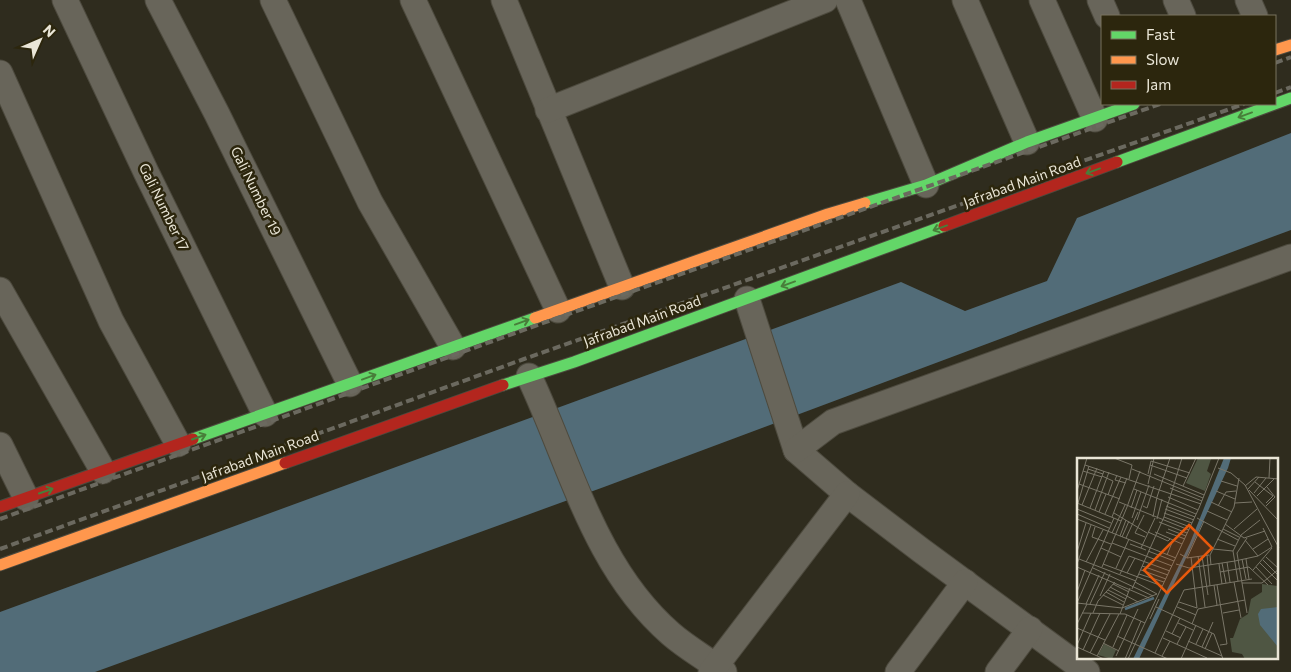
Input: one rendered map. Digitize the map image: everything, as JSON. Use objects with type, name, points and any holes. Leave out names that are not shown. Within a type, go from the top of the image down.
[{"type":"main road","points":[[1276,50],[1291,45]]},
{"type":"main road","name":"Jafrabad Main Road","points":[[1276,104],[1291,98]]},
{"type":"main road","points":[[0,507],[828,214],[926,184],[1027,142],[1131,105]]},
{"type":"main road","name":"Jafrabad Main Road","points":[[0,564],[534,387],[574,362],[1272,105]]},
{"type":"street","name":"Gali Number 17","points":[[65,0],[146,172],[265,414]]},
{"type":"street","name":"Gali Number 19","points":[[158,0],[217,114],[350,384]]},
{"type":"street","points":[[273,0],[370,202],[453,347]]},
{"type":"street","points":[[413,0],[558,310]]},
{"type":"street","points":[[504,0],[622,287]]},
{"type":"street","points":[[548,110],[824,0]]},
{"type":"street","points":[[848,0],[926,184]]},
{"type":"street","points":[[965,0],[1027,142]]},
{"type":"street","points":[[1042,0],[1095,118]]},
{"type":"street","points":[[1100,0],[1107,15]]},
{"type":"street","points":[[1176,0],[1183,15]]},
{"type":"street","points":[[1248,0],[1256,15]]},
{"type":"street","points":[[0,73],[111,321],[178,444]]},
{"type":"street","points":[[796,450],[833,422],[1291,257]]},
{"type":"street","points":[[0,290],[103,471]]},
{"type":"street","points":[[747,299],[796,450],[847,494],[1087,672]]},
{"type":"street","points":[[534,387],[584,510],[610,561],[642,603],[671,634],[717,670],[847,494]]},
{"type":"street","points":[[0,445],[26,498]]},
{"type":"street","points":[[898,672],[966,582]]},
{"type":"street","points":[[998,672],[1030,629]]},
{"type":"water","points":[[1291,133],[1291,230],[604,487],[95,672],[0,672],[0,612],[901,282],[965,311],[1047,281],[1077,218]]},
{"type":"railway","points":[[1276,63],[1291,57]]},
{"type":"railway","points":[[1276,93],[1291,87]]},
{"type":"railway","points":[[0,519],[515,333],[1157,105]]},
{"type":"railway","points":[[0,549],[524,359],[1241,105]]},
{"type":"traffic: fast","points":[[1276,104],[1291,98]]},
{"type":"traffic: fast","points":[[865,203],[926,185],[1027,142],[1131,105]]},
{"type":"traffic: fast","points":[[1117,162],[1272,105]]},
{"type":"traffic: fast","points":[[503,385],[574,362],[944,226]]},
{"type":"traffic: fast","points":[[193,439],[535,318]]},
{"type":"traffic: slow","points":[[1276,50],[1291,45]]},
{"type":"traffic: slow","points":[[535,318],[828,214],[865,203]]},
{"type":"traffic: slow","points":[[0,565],[285,463]]},
{"type":"traffic: jam","points":[[944,226],[1117,162]]},
{"type":"traffic: jam","points":[[285,463],[503,385]]},
{"type":"traffic: jam","points":[[0,507],[193,439]]}]
